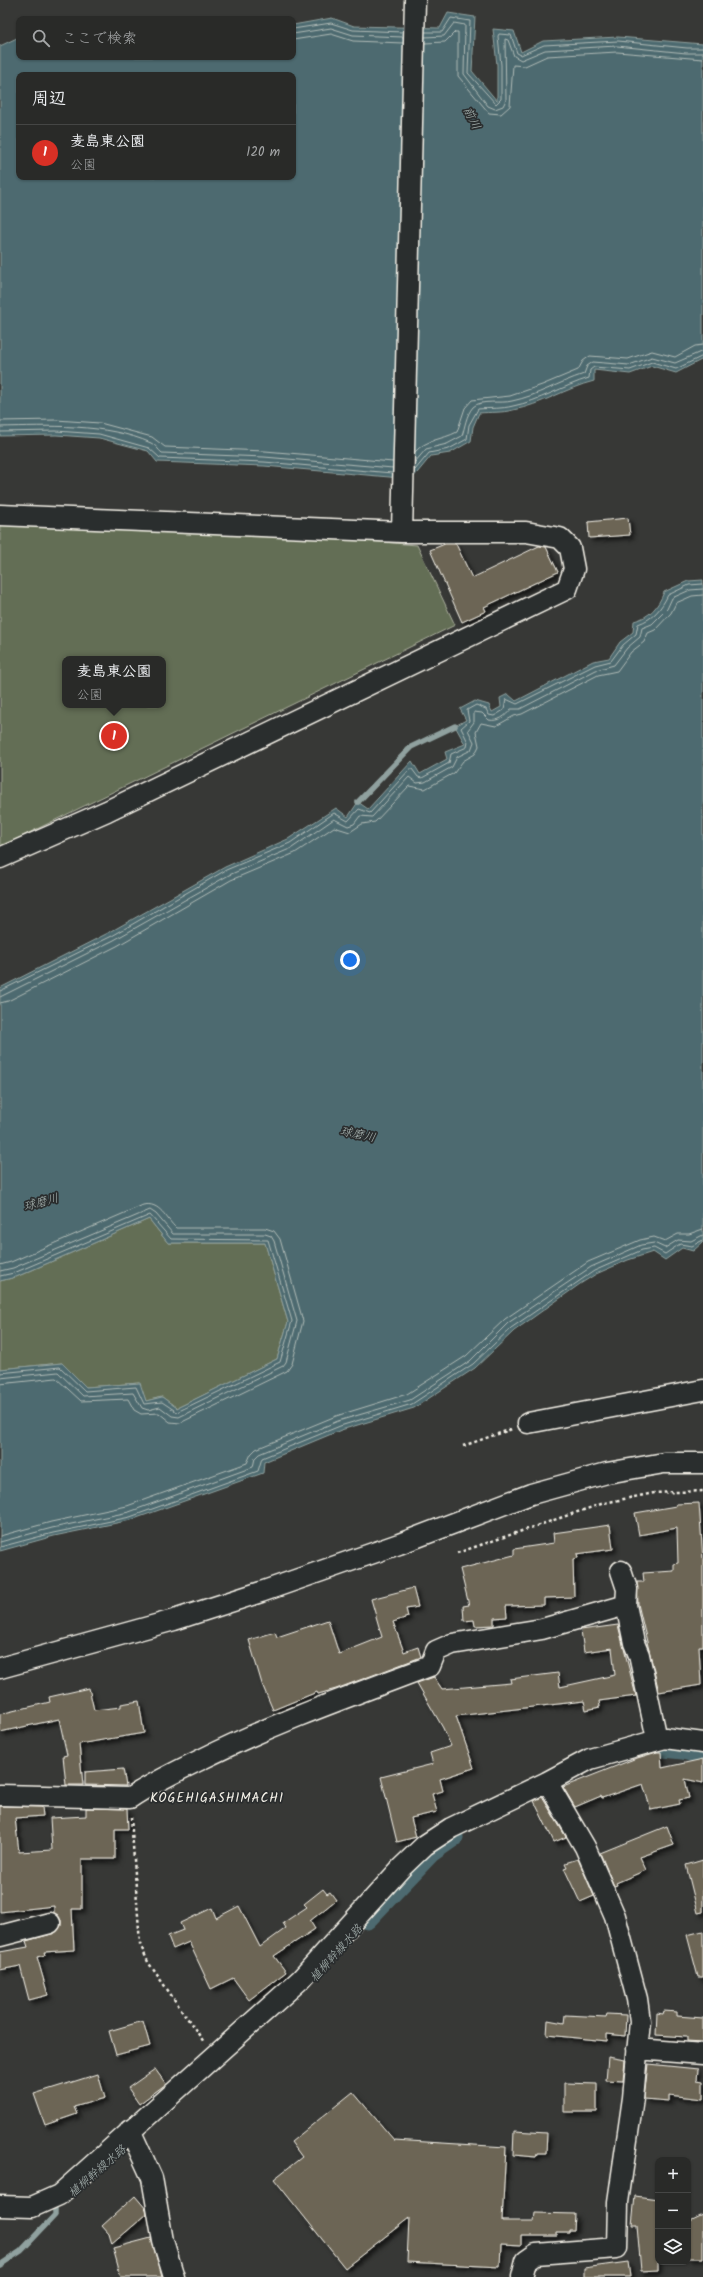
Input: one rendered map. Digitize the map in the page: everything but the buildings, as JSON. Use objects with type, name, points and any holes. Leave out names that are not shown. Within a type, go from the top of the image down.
[{"type":"street","points":[[402,532],[415,0]]},
{"type":"street","points":[[0,515],[402,532],[526,532],[560,538],[570,548],[574,569],[567,589],[445,646],[107,811],[0,858]]},
{"type":"street","points":[[528,1423],[703,1390]]},
{"type":"street","points":[[0,1668],[174,1620],[261,1592],[399,1544],[531,1494],[607,1473],[664,1463],[703,1463]]},
{"type":"street","points":[[621,1571],[627,1589],[626,1605],[634,1643],[639,1655],[657,1739]]},
{"type":"street","points":[[0,1795],[130,1798],[169,1775],[282,1721],[430,1666],[436,1651],[452,1644],[542,1629],[626,1605]]},
{"type":"street","points":[[0,2206],[32,2207],[59,2195],[133,2136],[215,2057],[301,1979],[402,1867],[425,1845],[451,1828],[550,1787],[590,1759],[657,1739],[665,1738],[703,1743]]},
{"type":"street","points":[[522,2277],[526,2261],[536,2254],[617,2248],[618,2202],[638,2049],[640,2021],[637,1999],[615,1916],[585,1847],[562,1804],[550,1787]]},
{"type":"street","points":[[0,1936],[50,1923]]},
{"type":"street","points":[[638,2049],[703,2054]]},
{"type":"street","points":[[133,2136],[152,2178],[163,2241],[174,2277]]},
{"type":"path","points":[[463,1446],[528,1423]]},
{"type":"path","points":[[457,1553],[604,1503],[654,1493],[703,1490]]},
{"type":"path","points":[[130,1798],[140,1944],[148,1962],[215,2057]]},
{"type":"green space","points":[[0,523],[211,528],[417,545],[455,625],[0,847]]},
{"type":"green space","points":[[149,1219],[168,1243],[265,1243],[288,1322],[277,1359],[177,1408],[162,1397],[146,1401],[139,1383],[86,1387],[62,1363],[0,1369],[0,1281],[16,1277]]},
{"type":"water","name":"前川","points":[[448,13],[475,17],[472,71],[497,101],[497,65],[493,29],[514,31],[521,52],[543,41],[618,37],[703,44],[703,359],[676,373],[652,366],[630,374],[594,370],[594,381],[534,404],[509,411],[479,413],[473,427],[471,441],[450,453],[431,456],[412,479],[264,466],[157,462],[148,451],[99,438],[56,435],[0,436],[0,46],[16,38],[16,60],[296,60],[296,24],[332,18],[354,26],[440,28]]},
{"type":"water","name":"球磨川","points":[[703,580],[703,1242],[693,1251],[682,1248],[665,1260],[653,1252],[628,1260],[596,1274],[514,1331],[475,1368],[414,1408],[341,1430],[264,1462],[263,1473],[131,1520],[54,1536],[0,1551],[0,1369],[62,1363],[86,1387],[140,1383],[146,1401],[162,1397],[177,1408],[277,1359],[288,1322],[265,1243],[168,1243],[149,1219],[16,1277],[0,1281],[0,988],[110,932],[225,867],[288,839],[336,808],[348,817],[358,802],[368,809],[412,761],[420,774],[447,759],[445,752],[465,744],[455,726],[466,720],[460,709],[475,701],[489,705],[492,712],[501,707],[500,698],[508,694],[516,701],[593,661],[609,658],[620,642],[633,632],[634,621],[645,617],[653,611],[664,592],[688,581]]},
{"type":"waterway","points":[[358,802],[411,747],[455,726]]},
{"type":"waterway","name":"植柳幹線水路","points":[[663,1748],[683,1750],[703,1755]]},
{"type":"waterway","name":"植柳幹線水路","points":[[367,1920],[431,1853],[454,1837]]},
{"type":"waterway","points":[[0,2265],[21,2251],[55,2215],[55,2205]]},
{"type":"place","name":"麦島東公園","points":[[114,736]]},
{"type":"district","name":"KOGEHIGASHIMACHI","points":[[217,1797]]}]
